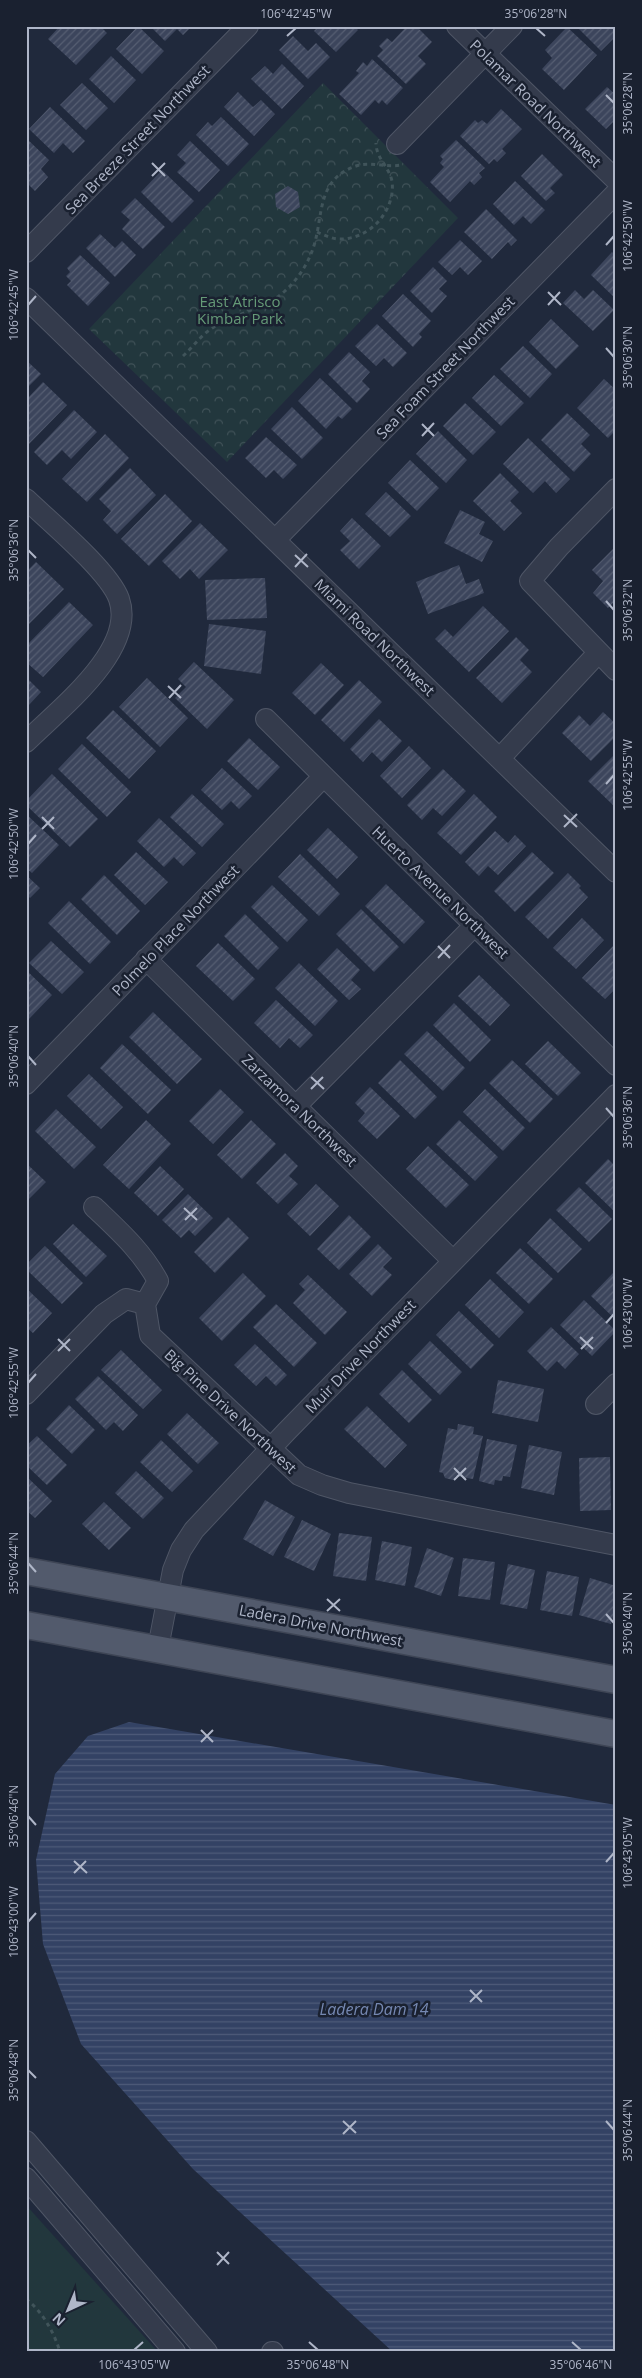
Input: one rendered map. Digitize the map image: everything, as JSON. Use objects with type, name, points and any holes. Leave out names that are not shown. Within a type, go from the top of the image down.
[{"type":"main road","name":"Ladera Drive Northwest","points":[[26,1571],[616,1680]]},
{"type":"main road","points":[[26,1625],[616,1734]]},
{"type":"street","name":"Sea Breeze Street Northwest","points":[[26,252],[248,26]]},
{"type":"street","name":"Polamar Road Northwest","points":[[457,26],[616,180]]},
{"type":"street","points":[[388,140],[485,54],[512,26]]},
{"type":"street","name":"Sea Foam Street Northwest","points":[[275,540],[616,193]]},
{"type":"street","name":"Miami Road Northwest","points":[[26,298],[616,872]]},
{"type":"street","points":[[616,488],[559,546],[530,581],[616,670]]},
{"type":"street","points":[[26,498],[100,570],[119,599],[122,621],[117,642],[91,678],[26,742]]},
{"type":"street","points":[[500,758],[598,653]]},
{"type":"street","name":"Huerto Avenue Northwest","points":[[266,719],[616,1065]]},
{"type":"street","name":"Polmelo Place Northwest","points":[[26,1084],[324,777]]},
{"type":"street","points":[[296,1106],[475,924]]},
{"type":"street","name":"Zarzamora Northwest","points":[[146,959],[453,1260]]},
{"type":"street","name":"Muir Drive Northwest","points":[[158,1648],[172,1570],[181,1550],[194,1530],[453,1260],[616,1095]]},
{"type":"street","points":[[26,1394],[104,1314],[126,1299],[145,1304],[158,1281],[148,1262],[132,1243],[94,1207]]},
{"type":"street","name":"Big Pine Drive Northwest","points":[[145,1304],[150,1335],[270,1449],[299,1474],[322,1485],[616,1545]]},
{"type":"street","points":[[596,1404],[616,1384]]},
{"type":"street","points":[[26,2141],[207,2352]]},
{"type":"street","points":[[26,2178],[175,2352]]},
{"type":"path","points":[[317,232],[338,239],[352,238],[369,230],[383,217],[390,204],[392,193],[390,174],[377,154],[376,148],[388,140]]},
{"type":"path","points":[[183,356],[213,328],[265,304],[285,290],[306,264],[315,244],[323,196],[340,175],[356,166],[385,166],[406,163]]},
{"type":"path","points":[[26,2299],[33,2304],[55,2335],[60,2352]]},
{"type":"green space","name":"East Atrisco Kimbar Park","points":[[323,83],[458,218],[227,462],[89,329]]},
{"type":"green space","points":[[26,2205],[158,2352],[26,2352]]},
{"type":"water","name":"Ladera Dam 14","points":[[129,1722],[616,1805],[616,2352],[393,2352],[193,2169],[81,2044],[43,1944],[36,1860],[55,1774],[88,1736]]},
{"type":"building","points":[[60,26],[100,26],[107,33],[76,65],[48,39]]},
{"type":"building","points":[[138,26],[164,51],[142,74],[116,49]]},
{"type":"building","points":[[150,26],[192,26],[183,35],[177,29],[165,41]]},
{"type":"building","points":[[319,26],[354,26],[358,30],[336,52],[314,31]]},
{"type":"building","points":[[407,26],[416,26],[432,42],[418,56],[426,64],[406,84],[377,56],[383,50],[379,46],[387,38],[392,42]]},
{"type":"building","points":[[576,26],[616,26],[616,36],[601,51]]},
{"type":"building","points":[[567,27],[597,55],[564,90],[542,69],[552,58],[545,50]]},
{"type":"building","points":[[293,36],[308,51],[316,43],[330,57],[308,79],[279,50]]},
{"type":"building","points":[[111,56],[136,80],[114,103],[89,79]]},
{"type":"building","points":[[372,59],[403,88],[387,105],[382,100],[379,104],[375,100],[361,115],[339,94],[359,73],[356,71],[363,62],[367,66]]},
{"type":"building","points":[[282,64],[304,86],[282,109],[251,79],[265,66],[273,74]]},
{"type":"building","points":[[82,83],[108,108],[86,130],[60,105]]},
{"type":"building","points":[[607,87],[616,95],[616,119],[606,129],[585,109]]},
{"type":"building","points":[[238,92],[253,107],[261,100],[275,114],[254,136],[224,107]]},
{"type":"building","points":[[50,107],[85,141],[73,153],[63,143],[54,153],[29,129]]},
{"type":"building","points":[[501,109],[522,129],[502,149],[506,153],[497,162],[494,159],[489,164],[460,136],[475,120],[478,123],[482,120],[487,124]]},
{"type":"building","points":[[221,117],[249,144],[228,166],[196,135],[208,122],[212,126]]},
{"type":"building","points":[[27,139],[49,160],[41,169],[48,177],[35,191],[26,182]]},
{"type":"building","points":[[456,140],[485,168],[479,173],[482,177],[474,185],[470,181],[450,202],[430,182],[444,167],[440,163],[443,159],[440,156]]},
{"type":"building","points":[[190,141],[220,170],[199,192],[177,172],[186,163],[177,155]]},
{"type":"building","points":[[542,154],[563,175],[550,188],[555,193],[546,201],[521,176]]},
{"type":"building","points":[[162,170],[194,201],[172,223],[141,192]]},
{"type":"building","points":[[515,181],[545,210],[531,224],[523,216],[514,225],[493,204]]},
{"type":"building","points":[[288,186],[298,192],[300,207],[288,214],[276,207],[275,194]]},
{"type":"building","points":[[135,198],[165,227],[143,249],[122,229],[130,220],[121,212]]},
{"type":"building","points":[[486,209],[517,240],[511,246],[508,242],[492,259],[464,232]]},
{"type":"building","points":[[100,234],[115,248],[122,241],[136,255],[115,277],[86,248]]},
{"type":"building","points":[[460,240],[482,261],[468,275],[460,267],[452,275],[438,262]]},
{"type":"building","points":[[612,252],[616,256],[616,299],[591,275]]},
{"type":"building","points":[[80,255],[110,283],[88,306],[67,285],[71,281],[66,276],[70,272],[67,268]]},
{"type":"building","points":[[433,267],[447,281],[439,289],[447,296],[432,313],[410,291]]},
{"type":"building","points":[[575,290],[584,299],[593,290],[614,310],[593,331],[563,303]]},
{"type":"building","points":[[403,294],[431,321],[419,334],[422,337],[413,347],[382,316]]},
{"type":"building","points":[[551,319],[579,346],[556,369],[529,342]]},
{"type":"building","points":[[377,324],[407,353],[393,367],[384,358],[376,366],[355,346]]},
{"type":"building","points":[[523,346],[552,374],[530,398],[500,369]]},
{"type":"building","points":[[349,352],[370,372],[362,381],[370,389],[357,403],[328,374]]},
{"type":"building","points":[[26,360],[41,374],[26,389]]},
{"type":"building","points":[[494,375],[524,403],[501,426],[472,398]]},
{"type":"building","points":[[320,378],[352,409],[342,419],[338,416],[326,429],[298,401]]},
{"type":"building","points":[[604,379],[616,390],[616,430],[608,438],[577,408]]},
{"type":"building","points":[[43,382],[67,405],[28,445],[26,400]]},
{"type":"building","points":[[465,403],[496,432],[473,455],[443,426]]},
{"type":"building","points":[[292,407],[323,438],[302,459],[271,429]]},
{"type":"building","points":[[74,410],[97,432],[71,459],[62,450],[47,465],[34,452]]},
{"type":"building","points":[[567,413],[590,435],[581,444],[591,454],[574,472],[541,440]]},
{"type":"building","points":[[438,431],[467,460],[446,483],[416,454]]},
{"type":"building","points":[[105,434],[129,458],[87,502],[62,479]]},
{"type":"building","points":[[266,437],[297,465],[283,479],[274,470],[266,478],[245,458]]},
{"type":"building","points":[[528,438],[570,479],[556,493],[545,481],[533,493],[503,464]]},
{"type":"building","points":[[410,460],[439,488],[417,511],[388,483]]},
{"type":"building","points":[[130,468],[156,495],[117,534],[103,520],[111,511],[99,499]]},
{"type":"building","points":[[500,473],[519,492],[510,501],[522,513],[504,531],[473,501]]},
{"type":"building","points":[[386,492],[411,516],[390,537],[365,514]]},
{"type":"building","points":[[165,494],[192,521],[149,566],[121,539]]},
{"type":"building","points":[[460,510],[485,522],[479,534],[493,541],[482,562],[444,543]]},
{"type":"building","points":[[352,518],[381,546],[359,569],[340,550],[350,541],[340,531]]},
{"type":"building","points":[[200,523],[228,550],[199,579],[190,569],[180,579],[162,561]]},
{"type":"building","points":[[616,546],[616,600],[608,608],[593,593],[603,581],[592,570]]},
{"type":"building","points":[[36,562],[64,589],[26,627],[26,572]]},
{"type":"building","points":[[459,565],[466,584],[479,579],[484,593],[428,614],[416,582]]},
{"type":"building","points":[[265,578],[267,618],[207,620],[205,580]]},
{"type":"building","points":[[69,602],[93,625],[43,677],[26,662],[26,646]]},
{"type":"building","points":[[483,606],[509,631],[469,672],[435,639],[445,629],[453,637]]},
{"type":"building","points":[[209,624],[266,631],[261,674],[204,666]]},
{"type":"building","points":[[516,637],[529,650],[520,660],[532,672],[502,703],[476,678]]},
{"type":"building","points":[[194,662],[234,700],[207,729],[175,698],[186,687],[178,679]]},
{"type":"building","points":[[321,663],[344,685],[315,715],[292,693]]},
{"type":"building","points":[[26,677],[41,692],[26,708]]},
{"type":"building","points":[[147,678],[188,718],[160,747],[119,707]]},
{"type":"building","points":[[359,680],[382,702],[344,742],[321,720]]},
{"type":"building","points":[[113,710],[156,751],[129,779],[86,738]]},
{"type":"building","points":[[603,712],[616,724],[616,736],[591,761],[562,733],[579,715],[590,726]]},
{"type":"building","points":[[379,719],[402,741],[382,762],[372,752],[363,762],[350,749]]},
{"type":"building","points":[[249,738],[280,767],[258,790],[227,761]]},
{"type":"building","points":[[82,744],[131,792],[107,817],[58,769]]},
{"type":"building","points":[[409,746],[431,768],[402,798],[380,776]]},
{"type":"building","points":[[616,753],[616,804],[614,806],[588,781]]},
{"type":"building","points":[[222,768],[252,796],[239,809],[231,801],[222,810],[201,790]]},
{"type":"building","points":[[443,769],[466,791],[442,816],[433,808],[422,820],[407,805]]},
{"type":"building","points":[[52,774],[98,819],[70,847],[26,805],[26,801]]},
{"type":"building","points":[[192,794],[224,824],[202,847],[170,817]]},
{"type":"building","points":[[474,794],[497,817],[461,855],[437,833]]},
{"type":"building","points":[[26,814],[59,845],[32,873],[26,868]]},
{"type":"building","points":[[159,818],[196,853],[183,866],[174,857],[164,867],[137,841]]},
{"type":"building","points":[[328,828],[358,857],[337,879],[307,850]]},
{"type":"building","points":[[495,831],[508,843],[515,835],[526,846],[498,875],[488,866],[479,876],[465,862]]},
{"type":"building","points":[[136,852],[168,882],[145,905],[114,875]]},
{"type":"building","points":[[532,852],[554,873],[515,912],[494,891]]},
{"type":"building","points":[[300,854],[340,894],[319,916],[278,877]]},
{"type":"building","points":[[568,873],[581,886],[579,888],[588,897],[548,939],[525,917]]},
{"type":"building","points":[[26,875],[40,888],[30,898],[26,894]]},
{"type":"building","points":[[104,875],[140,911],[117,935],[81,899]]},
{"type":"building","points":[[386,884],[425,922],[404,944],[365,906]]},
{"type":"building","points":[[272,885],[308,920],[287,942],[251,907]]},
{"type":"building","points":[[69,901],[111,942],[90,964],[48,923]]},
{"type":"building","points":[[361,909],[399,947],[374,972],[336,934]]},
{"type":"building","points":[[245,914],[279,948],[258,970],[224,936]]},
{"type":"building","points":[[582,918],[604,940],[576,969],[553,948]]},
{"type":"building","points":[[51,941],[84,972],[62,994],[29,963]]},
{"type":"building","points":[[218,943],[255,979],[233,1001],[196,966]]},
{"type":"building","points":[[614,945],[616,988],[605,999],[582,978]]},
{"type":"building","points":[[337,948],[360,970],[351,980],[361,989],[349,1000],[317,969]]},
{"type":"building","points":[[299,963],[338,1001],[315,1026],[275,988]]},
{"type":"building","points":[[26,970],[52,995],[29,1019],[26,1016]]},
{"type":"building","points":[[479,975],[510,1005],[490,1026],[458,996]]},
{"type":"building","points":[[276,1000],[313,1035],[300,1048],[289,1038],[280,1048],[254,1023]]},
{"type":"building","points":[[454,1003],[491,1040],[470,1062],[433,1025]]},
{"type":"building","points":[[153,1012],[202,1059],[177,1084],[129,1037]]},
{"type":"building","points":[[427,1031],[465,1068],[443,1091],[404,1054]]},
{"type":"building","points":[[548,1041],[581,1073],[558,1096],[525,1064]]},
{"type":"building","points":[[122,1044],[171,1090],[148,1114],[100,1068]]},
{"type":"building","points":[[400,1060],[437,1097],[415,1119],[378,1083]]},
{"type":"building","points":[[512,1060],[553,1099],[530,1123],[489,1083]]},
{"type":"building","points":[[89,1074],[123,1107],[101,1129],[67,1096]]},
{"type":"building","points":[[370,1087],[400,1116],[377,1139],[358,1121],[365,1113],[355,1103]]},
{"type":"building","points":[[220,1089],[244,1112],[213,1144],[189,1121]]},
{"type":"building","points":[[485,1089],[525,1128],[503,1151],[463,1112]]},
{"type":"building","points":[[56,1109],[96,1147],[74,1169],[35,1131]]},
{"type":"building","points":[[146,1120],[171,1144],[129,1189],[103,1165]]},
{"type":"building","points":[[251,1120],[276,1144],[242,1179],[217,1155]]},
{"type":"building","points":[[459,1120],[498,1157],[475,1181],[436,1144]]},
{"type":"building","points":[[428,1146],[469,1185],[446,1208],[406,1169]]},
{"type":"building","points":[[285,1153],[298,1166],[289,1176],[298,1184],[278,1204],[256,1183]]},
{"type":"building","points":[[608,1159],[616,1167],[616,1213],[585,1183]]},
{"type":"building","points":[[26,1163],[46,1182],[26,1202]]},
{"type":"building","points":[[160,1166],[184,1189],[158,1216],[134,1193]]},
{"type":"building","points":[[316,1184],[339,1206],[310,1236],[287,1214]]},
{"type":"building","points":[[579,1187],[612,1219],[589,1242],[556,1210]]},
{"type":"building","points":[[188,1194],[213,1218],[195,1236],[189,1230],[181,1238],[162,1220]]},
{"type":"building","points":[[349,1215],[371,1237],[339,1270],[317,1249]]},
{"type":"building","points":[[228,1217],[249,1238],[215,1273],[194,1252]]},
{"type":"building","points":[[550,1218],[582,1249],[558,1273],[527,1243]]},
{"type":"building","points":[[73,1224],[107,1256],[86,1277],[53,1244]]},
{"type":"building","points":[[378,1244],[392,1258],[383,1267],[392,1275],[372,1296],[349,1274]]},
{"type":"building","points":[[45,1246],[83,1283],[62,1304],[26,1269],[26,1265]]},
{"type":"building","points":[[520,1248],[553,1279],[529,1304],[496,1273]]},
{"type":"building","points":[[243,1273],[266,1296],[222,1341],[199,1318]]},
{"type":"building","points":[[613,1273],[616,1276],[616,1320],[591,1296]]},
{"type":"building","points":[[308,1275],[347,1312],[325,1335],[293,1303],[305,1290],[299,1284]]},
{"type":"building","points":[[490,1279],[524,1312],[499,1338],[465,1305]]},
{"type":"building","points":[[26,1288],[52,1313],[33,1333],[26,1327]]},
{"type":"building","points":[[584,1300],[616,1331],[592,1356],[560,1325]]},
{"type":"building","points":[[276,1304],[317,1343],[294,1367],[253,1327]]},
{"type":"building","points":[[459,1311],[494,1345],[471,1369],[436,1335]]},
{"type":"building","points":[[551,1327],[579,1354],[565,1369],[557,1361],[547,1371],[527,1351]]},
{"type":"building","points":[[430,1341],[462,1372],[440,1395],[408,1364]]},
{"type":"building","points":[[255,1344],[287,1375],[276,1386],[266,1376],[256,1386],[234,1365]]},
{"type":"building","points":[[121,1350],[162,1390],[143,1409],[101,1370]]},
{"type":"building","points":[[402,1370],[432,1400],[409,1423],[379,1394]]},
{"type":"building","points":[[98,1376],[138,1415],[123,1431],[114,1422],[106,1430],[75,1399]]},
{"type":"building","points":[[498,1380],[544,1389],[538,1422],[492,1413]]},
{"type":"building","points":[[69,1405],[95,1430],[72,1454],[46,1429]]},
{"type":"building","points":[[367,1406],[407,1445],[385,1468],[344,1429]]},
{"type":"building","points":[[187,1413],[219,1443],[198,1464],[167,1434]]},
{"type":"building","points":[[458,1424],[474,1427],[473,1434],[483,1436],[473,1479],[456,1476],[453,1480],[445,1478],[443,1473],[439,1472],[448,1428],[457,1430]]},
{"type":"building","points":[[37,1436],[67,1465],[47,1485],[26,1465],[26,1446]]},
{"type":"building","points":[[487,1439],[517,1445],[510,1477],[503,1476],[502,1481],[495,1480],[494,1485],[479,1481]]},
{"type":"building","points":[[161,1440],[193,1471],[172,1492],[140,1462]]},
{"type":"building","points":[[529,1445],[562,1452],[554,1495],[521,1488]]},
{"type":"building","points":[[610,1457],[611,1510],[580,1511],[579,1458]]},
{"type":"building","points":[[136,1471],[164,1498],[143,1519],[115,1493]]},
{"type":"building","points":[[26,1476],[52,1501],[35,1518],[26,1510]]},
{"type":"building","points":[[265,1500],[295,1517],[273,1556],[243,1539]]},
{"type":"building","points":[[104,1502],[131,1528],[109,1550],[82,1524]]},
{"type":"building","points":[[302,1520],[331,1534],[314,1571],[284,1557]]},
{"type":"building","points":[[339,1533],[372,1537],[366,1581],[333,1576]]},
{"type":"building","points":[[382,1541],[412,1547],[405,1586],[375,1580]]},
{"type":"building","points":[[427,1548],[454,1558],[441,1596],[414,1587]]},
{"type":"building","points":[[463,1558],[495,1562],[490,1600],[458,1596]]},
{"type":"building","points":[[508,1564],[535,1570],[527,1609],[500,1604]]},
{"type":"building","points":[[547,1571],[579,1577],[572,1616],[540,1610]]},
{"type":"building","points":[[590,1578],[616,1586],[616,1607],[611,1624],[579,1615]]}]
